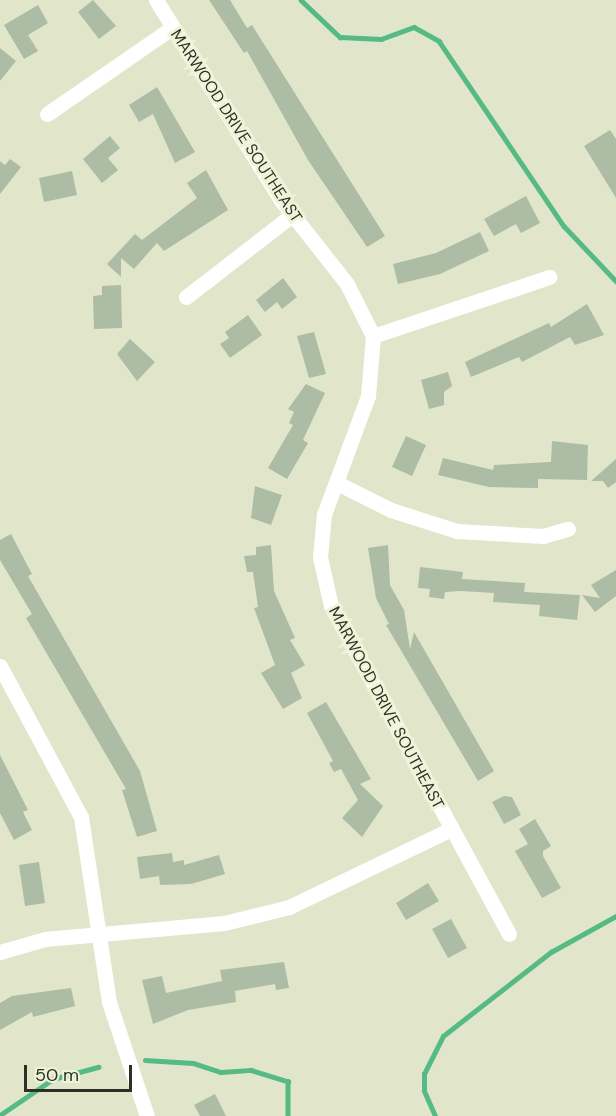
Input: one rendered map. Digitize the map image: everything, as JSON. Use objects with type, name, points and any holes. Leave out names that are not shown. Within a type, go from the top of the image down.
[{"type":"street","name":"MARWOOD DRIVE SOUTHEAST","points":[[156,0],[292,215],[347,284],[373,336],[368,396],[339,484],[324,514],[320,557],[331,606],[509,934]]},
{"type":"street","points":[[47,114],[173,27]]},
{"type":"street","points":[[186,297],[292,215]]},
{"type":"street","points":[[373,336],[549,277]]},
{"type":"street","points":[[339,484],[391,510],[458,531],[543,536],[568,529]]},
{"type":"street","points":[[0,666],[81,817],[101,934],[109,1002],[147,1116]]},
{"type":"street","points":[[0,952],[45,939],[225,923],[289,907],[451,829]]},
{"type":"building","points":[[93,0],[116,26],[99,39],[78,12]]},
{"type":"building","points":[[209,0],[230,0],[247,28],[252,25],[385,236],[367,247],[308,160],[247,51],[244,53]]},
{"type":"building","points":[[38,5],[48,23],[28,35],[38,51],[24,59],[4,25]]},
{"type":"building","points":[[0,48],[16,61],[0,81]]},
{"type":"building","points":[[157,87],[195,152],[175,163],[153,114],[139,122],[129,105]]},
{"type":"building","points":[[610,130],[616,139],[616,198],[584,146]]},
{"type":"building","points":[[110,136],[120,148],[108,158],[118,170],[102,183],[83,159]]},
{"type":"building","points":[[10,159],[21,167],[0,194],[0,161],[5,165]]},
{"type":"building","points":[[206,170],[228,210],[164,251],[157,243],[134,269],[121,258],[121,277],[107,264],[135,234],[142,240],[197,198],[187,183]]},
{"type":"building","points":[[72,171],[77,195],[44,202],[39,178]]},
{"type":"building","points":[[526,196],[540,223],[521,233],[516,224],[494,236],[484,219]]},
{"type":"building","points":[[480,232],[489,251],[440,274],[398,284],[393,264],[436,253]]},
{"type":"building","points":[[283,278],[297,297],[282,309],[277,302],[265,312],[256,300]]},
{"type":"building","points":[[121,285],[122,328],[94,329],[93,296],[102,295],[102,286]]},
{"type":"building","points":[[587,304],[604,335],[575,345],[570,337],[522,362],[519,357],[471,377],[465,362],[549,323],[551,327]]},
{"type":"building","points":[[248,315],[262,335],[230,358],[220,344],[229,338],[225,332]]},
{"type":"building","points":[[314,332],[326,374],[309,378],[297,336]]},
{"type":"building","points":[[130,339],[155,362],[137,381],[117,354]]},
{"type":"building","points":[[448,372],[452,386],[444,392],[444,405],[429,409],[421,380]]},
{"type":"building","points":[[306,384],[325,393],[303,440],[308,443],[287,479],[268,468],[293,425],[289,423],[294,412],[288,409]]},
{"type":"building","points":[[406,436],[426,445],[412,476],[392,467]]},
{"type":"building","points":[[552,441],[588,445],[587,480],[538,479],[538,488],[489,487],[438,475],[443,458],[493,470],[494,465],[551,462]]},
{"type":"building","points":[[616,459],[616,482],[608,488],[603,481],[591,481]]},
{"type":"building","points":[[255,486],[282,495],[271,525],[251,518]]},
{"type":"building","points":[[11,534],[32,574],[28,576],[140,771],[157,831],[137,837],[122,790],[126,789],[26,618],[32,614],[0,560],[0,540]]},
{"type":"building","points":[[271,545],[274,591],[295,638],[290,640],[305,665],[291,673],[302,698],[283,709],[261,673],[275,665],[254,608],[258,607],[253,572],[247,572],[244,556],[256,555],[256,547]]},
{"type":"building","points":[[388,545],[390,585],[404,610],[410,649],[414,632],[494,771],[478,781],[386,625],[389,624],[376,598],[368,548]]},
{"type":"building","points":[[420,567],[463,572],[462,579],[525,583],[524,592],[580,595],[577,620],[539,616],[540,605],[493,602],[494,593],[461,591],[445,592],[444,599],[429,597],[430,589],[418,588]]},
{"type":"building","points":[[616,570],[616,596],[595,612],[582,595],[600,598],[591,585]]},
{"type":"building","points":[[326,702],[371,779],[360,784],[383,806],[362,837],[342,818],[358,800],[341,769],[334,772],[329,763],[333,761],[307,713]]},
{"type":"building","points":[[0,755],[28,810],[23,812],[32,830],[14,840],[0,813]]},
{"type":"building","points":[[504,796],[512,797],[521,815],[504,824],[492,802]]},
{"type":"building","points":[[535,819],[551,846],[543,851],[543,856],[561,888],[542,898],[515,851],[528,844],[519,829]]},
{"type":"building","points":[[172,853],[173,862],[184,860],[184,865],[219,855],[225,874],[191,884],[160,885],[159,876],[140,879],[137,857]]},
{"type":"building","points":[[39,862],[45,903],[25,906],[19,865]]},
{"type":"building","points":[[428,883],[439,901],[406,920],[396,903]]},
{"type":"building","points":[[451,919],[467,948],[448,958],[432,929]]},
{"type":"building","points":[[284,962],[289,988],[276,990],[275,984],[235,991],[236,1002],[188,1010],[153,1024],[142,980],[162,976],[166,993],[222,981],[220,970]]},
{"type":"building","points":[[71,988],[75,1006],[33,1017],[32,1012],[0,1030],[0,1003],[12,996]]},
{"type":"building","points":[[215,1094],[226,1116],[200,1116],[194,1105]]},
{"type":"waterway","points":[[301,0],[340,37],[381,39],[414,27],[439,41],[564,226],[616,281]]},
{"type":"waterway","points":[[435,1116],[424,1091],[424,1074],[443,1036],[551,952],[616,916]]},
{"type":"waterway","points":[[145,1060],[193,1063],[221,1072],[251,1070],[288,1081],[288,1116]]},
{"type":"waterway","points":[[0,1115],[53,1079],[98,1067]]}]
